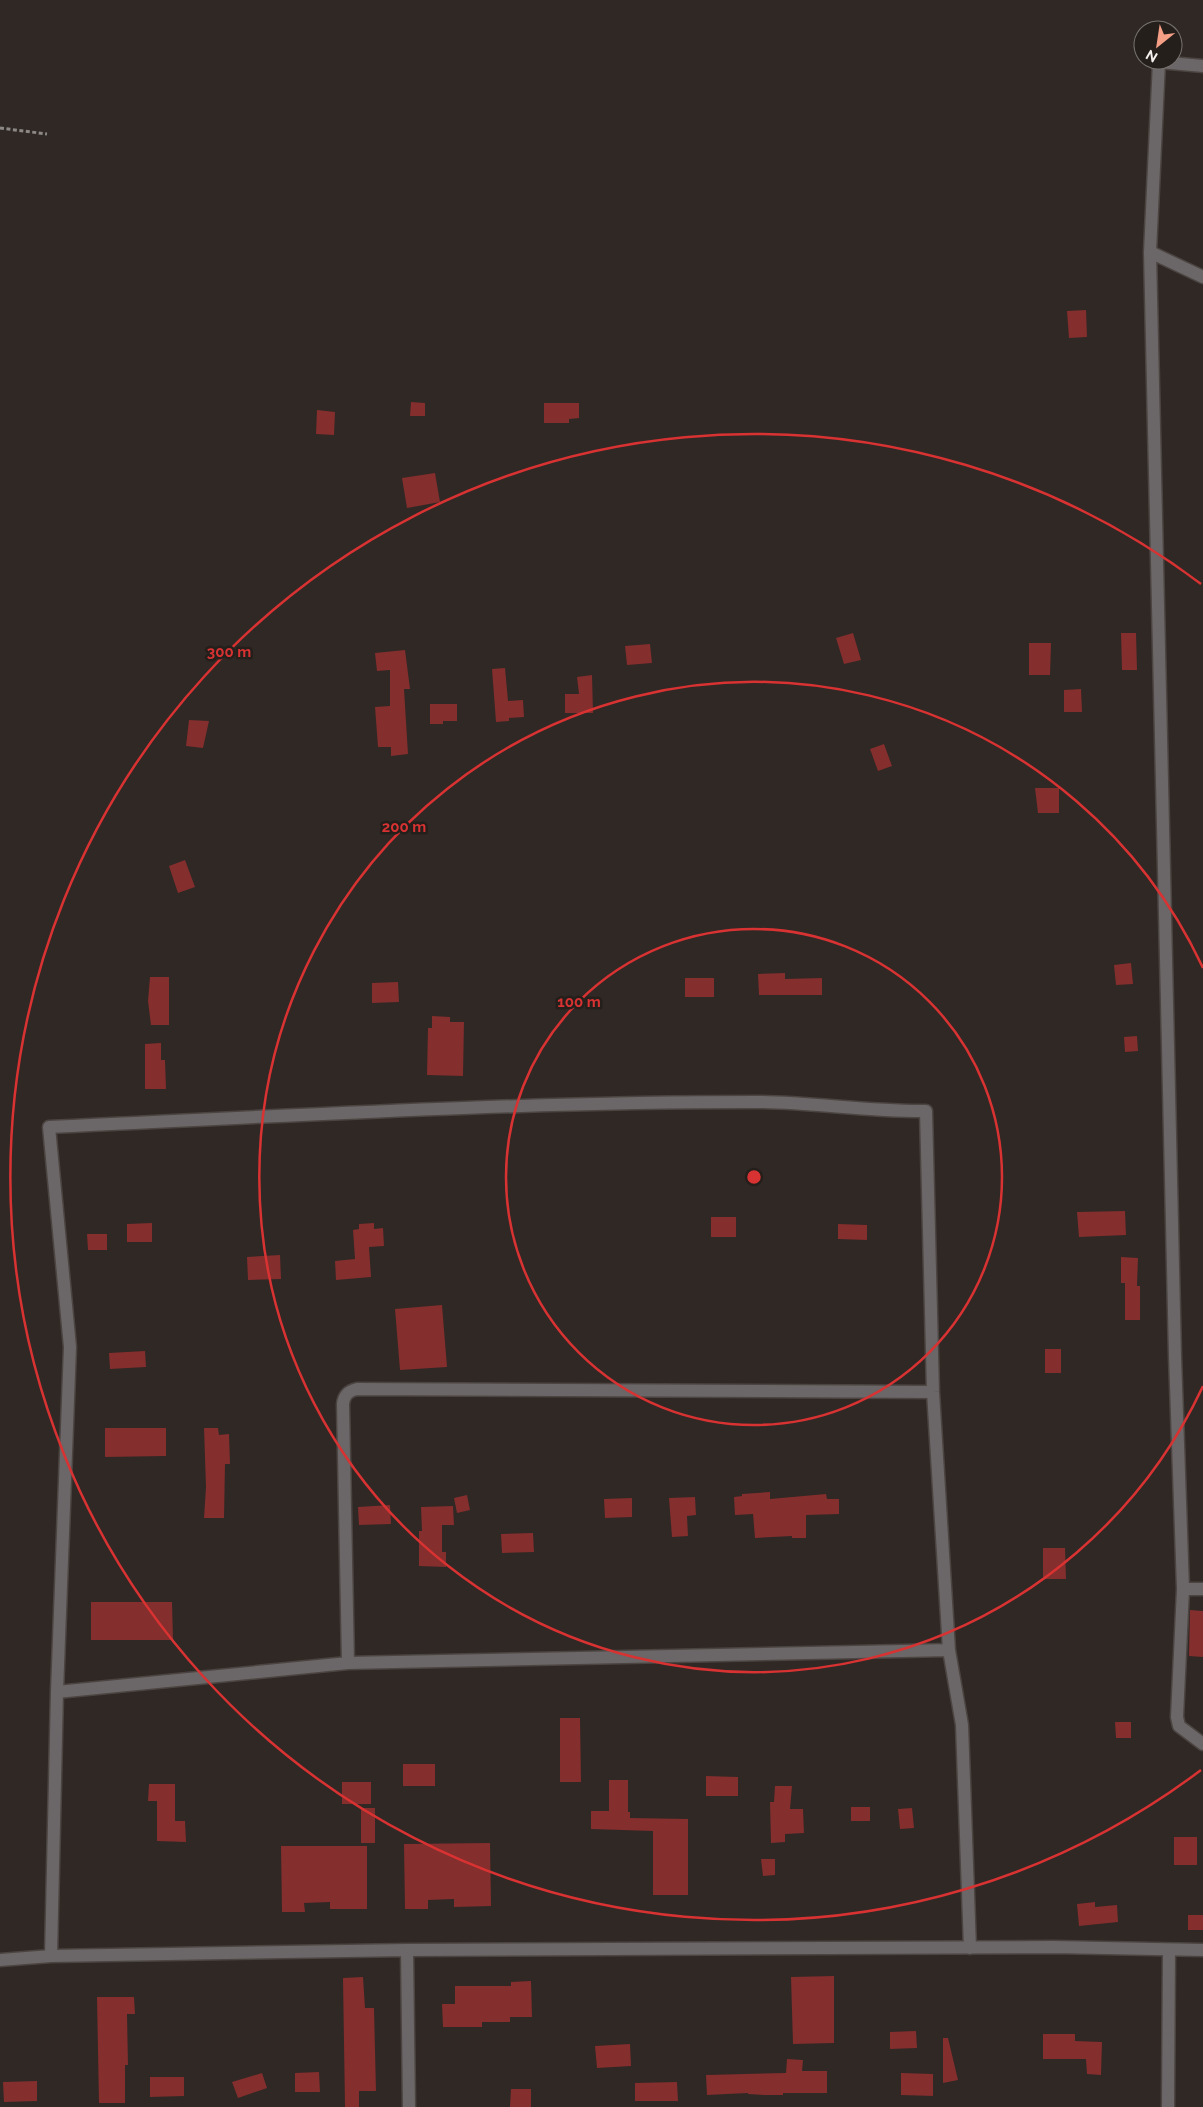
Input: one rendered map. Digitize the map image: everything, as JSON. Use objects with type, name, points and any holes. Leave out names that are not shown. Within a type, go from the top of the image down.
[{"type":"street","points":[[1203,66],[1159,62],[1150,252],[1175,1356],[1183,1589],[1177,1717],[1179,1726],[1203,1744]]},
{"type":"street","points":[[1150,252],[1203,277]]},
{"type":"street","points":[[51,1956],[57,1692],[70,1347],[49,1127],[457,1108],[748,1102],[892,1111],[926,1110],[933,1392],[948,1650],[962,1725],[970,1948]]},
{"type":"street","points":[[348,1663],[342,1404],[347,1394],[352,1390],[933,1392]]},
{"type":"street","points":[[1183,1589],[1203,1589]]},
{"type":"street","points":[[57,1692],[348,1663],[948,1650]]},
{"type":"street","points":[[0,1960],[51,1956],[407,1950],[1054,1947],[1169,1951],[1203,1950]]},
{"type":"street","points":[[407,1950],[409,2107]]},
{"type":"street","points":[[1168,2107],[1169,1951]]},
{"type":"path","points":[[0,128],[46,134]]},
{"type":"building","points":[[1086,310],[1087,337],[1069,338],[1067,311]]},
{"type":"building","points":[[411,402],[425,403],[425,416],[410,416]]},
{"type":"building","points":[[544,403],[579,403],[579,418],[569,419],[569,423],[544,423]]},
{"type":"building","points":[[317,410],[335,412],[334,435],[316,434]]},
{"type":"building","points":[[435,473],[440,502],[407,508],[402,478]]},
{"type":"building","points":[[853,633],[861,660],[844,664],[836,638]]},
{"type":"building","points":[[1121,633],[1136,633],[1137,670],[1122,670]]},
{"type":"building","points":[[1029,643],[1051,643],[1050,675],[1029,675]]},
{"type":"building","points":[[650,644],[652,663],[627,665],[625,646]]},
{"type":"building","points":[[405,650],[410,689],[404,689],[408,754],[391,756],[391,747],[378,747],[375,707],[390,706],[390,670],[377,671],[375,653]]},
{"type":"building","points":[[505,668],[508,701],[523,700],[524,717],[509,718],[509,721],[496,722],[492,669]]},
{"type":"building","points":[[592,675],[593,713],[565,713],[565,694],[579,694],[577,677]]},
{"type":"building","points":[[1081,689],[1082,712],[1064,712],[1064,690]]},
{"type":"building","points":[[430,704],[457,704],[457,721],[443,721],[443,724],[430,724]]},
{"type":"building","points":[[189,720],[209,721],[203,748],[186,746]]},
{"type":"building","points":[[884,744],[892,766],[878,771],[870,749]]},
{"type":"building","points":[[1035,788],[1059,788],[1059,813],[1038,813]]},
{"type":"building","points":[[185,860],[195,887],[178,893],[169,866]]},
{"type":"building","points":[[1131,963],[1133,984],[1116,985],[1114,965]]},
{"type":"building","points":[[785,973],[785,979],[822,978],[822,995],[759,995],[758,974]]},
{"type":"building","points":[[150,977],[169,977],[169,1025],[151,1025],[148,1001]]},
{"type":"building","points":[[685,978],[714,978],[714,997],[685,997]]},
{"type":"building","points":[[398,982],[399,1002],[372,1003],[372,983]]},
{"type":"building","points":[[432,1016],[450,1017],[450,1022],[464,1022],[463,1076],[427,1075],[428,1028],[432,1028]]},
{"type":"building","points":[[1137,1036],[1138,1051],[1125,1052],[1124,1037]]},
{"type":"building","points":[[161,1043],[161,1060],[165,1060],[166,1089],[145,1089],[145,1044]]},
{"type":"building","points":[[1125,1211],[1126,1235],[1079,1237],[1077,1212]]},
{"type":"building","points":[[711,1217],[736,1217],[736,1237],[711,1237]]},
{"type":"building","points":[[152,1223],[152,1242],[127,1242],[127,1224]]},
{"type":"building","points":[[374,1223],[374,1229],[383,1228],[384,1246],[369,1247],[371,1277],[336,1280],[335,1261],[355,1259],[353,1230],[359,1229],[359,1224]]},
{"type":"building","points":[[838,1224],[867,1225],[867,1240],[838,1239]]},
{"type":"building","points":[[87,1234],[107,1234],[107,1250],[88,1250]]},
{"type":"building","points":[[280,1255],[281,1279],[248,1280],[247,1257]]},
{"type":"building","points":[[1121,1257],[1138,1258],[1137,1286],[1140,1286],[1140,1320],[1125,1320],[1125,1283],[1121,1283]]},
{"type":"building","points":[[442,1305],[447,1367],[400,1370],[395,1309]]},
{"type":"building","points":[[1045,1349],[1061,1349],[1061,1373],[1045,1373]]},
{"type":"building","points":[[145,1351],[146,1367],[110,1369],[109,1353]]},
{"type":"building","points":[[105,1428],[166,1428],[166,1456],[105,1457]]},
{"type":"building","points":[[204,1428],[218,1428],[219,1435],[229,1434],[230,1464],[225,1464],[224,1518],[204,1518],[206,1487]]},
{"type":"building","points":[[770,1492],[770,1499],[826,1494],[827,1499],[839,1499],[839,1514],[806,1515],[806,1538],[792,1538],[792,1536],[755,1538],[753,1514],[735,1515],[734,1497],[742,1496],[742,1494]]},
{"type":"building","points":[[467,1495],[470,1510],[457,1513],[454,1498]]},
{"type":"building","points":[[695,1497],[696,1515],[687,1516],[688,1536],[672,1537],[669,1498]]},
{"type":"building","points":[[632,1498],[632,1517],[605,1518],[604,1499]]},
{"type":"building","points":[[390,1505],[391,1524],[359,1525],[358,1507]]},
{"type":"building","points":[[453,1506],[454,1525],[442,1525],[442,1552],[446,1552],[446,1567],[419,1566],[419,1531],[422,1531],[421,1507]]},
{"type":"building","points":[[533,1533],[534,1552],[502,1553],[501,1534]]},
{"type":"building","points":[[1043,1548],[1065,1548],[1066,1579],[1043,1579]]},
{"type":"building","points":[[91,1602],[172,1602],[173,1640],[91,1640]]},
{"type":"building","points":[[1190,1610],[1203,1611],[1203,1657],[1189,1656]]},
{"type":"building","points":[[560,1718],[580,1718],[581,1782],[560,1782]]},
{"type":"building","points":[[1115,1722],[1131,1722],[1131,1738],[1116,1738]]},
{"type":"building","points":[[403,1764],[435,1764],[435,1786],[403,1786]]},
{"type":"building","points":[[706,1776],[738,1777],[738,1796],[706,1796]]},
{"type":"building","points":[[609,1780],[628,1780],[628,1812],[630,1812],[630,1818],[688,1819],[688,1895],[653,1895],[653,1831],[591,1829],[591,1811],[609,1811]]},
{"type":"building","points":[[342,1782],[371,1782],[371,1804],[342,1804]]},
{"type":"building","points":[[149,1784],[175,1784],[175,1821],[185,1821],[186,1842],[157,1841],[157,1801],[148,1801]]},
{"type":"building","points":[[775,1786],[792,1786],[790,1809],[803,1809],[804,1833],[785,1834],[785,1842],[771,1843],[770,1802],[774,1802]]},
{"type":"building","points":[[851,1807],[870,1807],[870,1821],[851,1821]]},
{"type":"building","points":[[361,1808],[375,1808],[375,1843],[361,1843]]},
{"type":"building","points":[[912,1808],[914,1828],[900,1829],[898,1809]]},
{"type":"building","points":[[1174,1837],[1197,1837],[1197,1865],[1174,1865]]},
{"type":"building","points":[[490,1843],[491,1906],[454,1907],[454,1899],[428,1900],[428,1909],[405,1909],[404,1844]]},
{"type":"building","points":[[281,1846],[367,1846],[367,1909],[330,1909],[330,1902],[304,1903],[305,1912],[282,1912]]},
{"type":"building","points":[[761,1859],[775,1859],[775,1875],[763,1876]]},
{"type":"building","points":[[1095,1902],[1095,1907],[1117,1905],[1118,1922],[1079,1926],[1077,1904]]},
{"type":"building","points":[[1188,1915],[1203,1915],[1203,1930],[1188,1930]]},
{"type":"building","points":[[834,1976],[834,2043],[793,2044],[791,1977]]},
{"type":"building","points":[[363,1977],[365,2008],[374,2008],[376,2091],[359,2091],[359,2107],[345,2107],[343,1978]]},
{"type":"building","points":[[531,1981],[532,2017],[510,2017],[510,2022],[482,2022],[482,2027],[443,2027],[442,2004],[455,2004],[455,1986],[511,1986],[511,1982]]},
{"type":"building","points":[[97,1997],[134,1997],[135,2014],[127,2014],[128,2065],[125,2065],[125,2103],[99,2103]]},
{"type":"building","points":[[916,2031],[917,2048],[890,2049],[890,2032]]},
{"type":"building","points":[[1043,2034],[1075,2034],[1075,2041],[1102,2042],[1101,2075],[1087,2074],[1086,2059],[1043,2059]]},
{"type":"building","points":[[943,2038],[948,2038],[958,2080],[943,2083]]},
{"type":"building","points":[[630,2044],[631,2066],[597,2068],[595,2046]]},
{"type":"building","points":[[787,2059],[803,2060],[802,2071],[827,2071],[827,2093],[707,2095],[706,2075],[786,2073]]},
{"type":"building","points":[[319,2072],[320,2092],[295,2092],[295,2073]]},
{"type":"building","points":[[262,2073],[267,2088],[238,2098],[232,2082]]},
{"type":"building","points":[[901,2073],[933,2074],[933,2096],[901,2095]]},
{"type":"building","points":[[150,2077],[184,2077],[184,2096],[150,2097]]},
{"type":"building","points":[[37,2081],[37,2101],[4,2102],[3,2082]]},
{"type":"building","points":[[677,2082],[678,2101],[635,2101],[635,2083]]},
{"type":"building","points":[[511,2089],[531,2089],[531,2107],[510,2107]]}]
